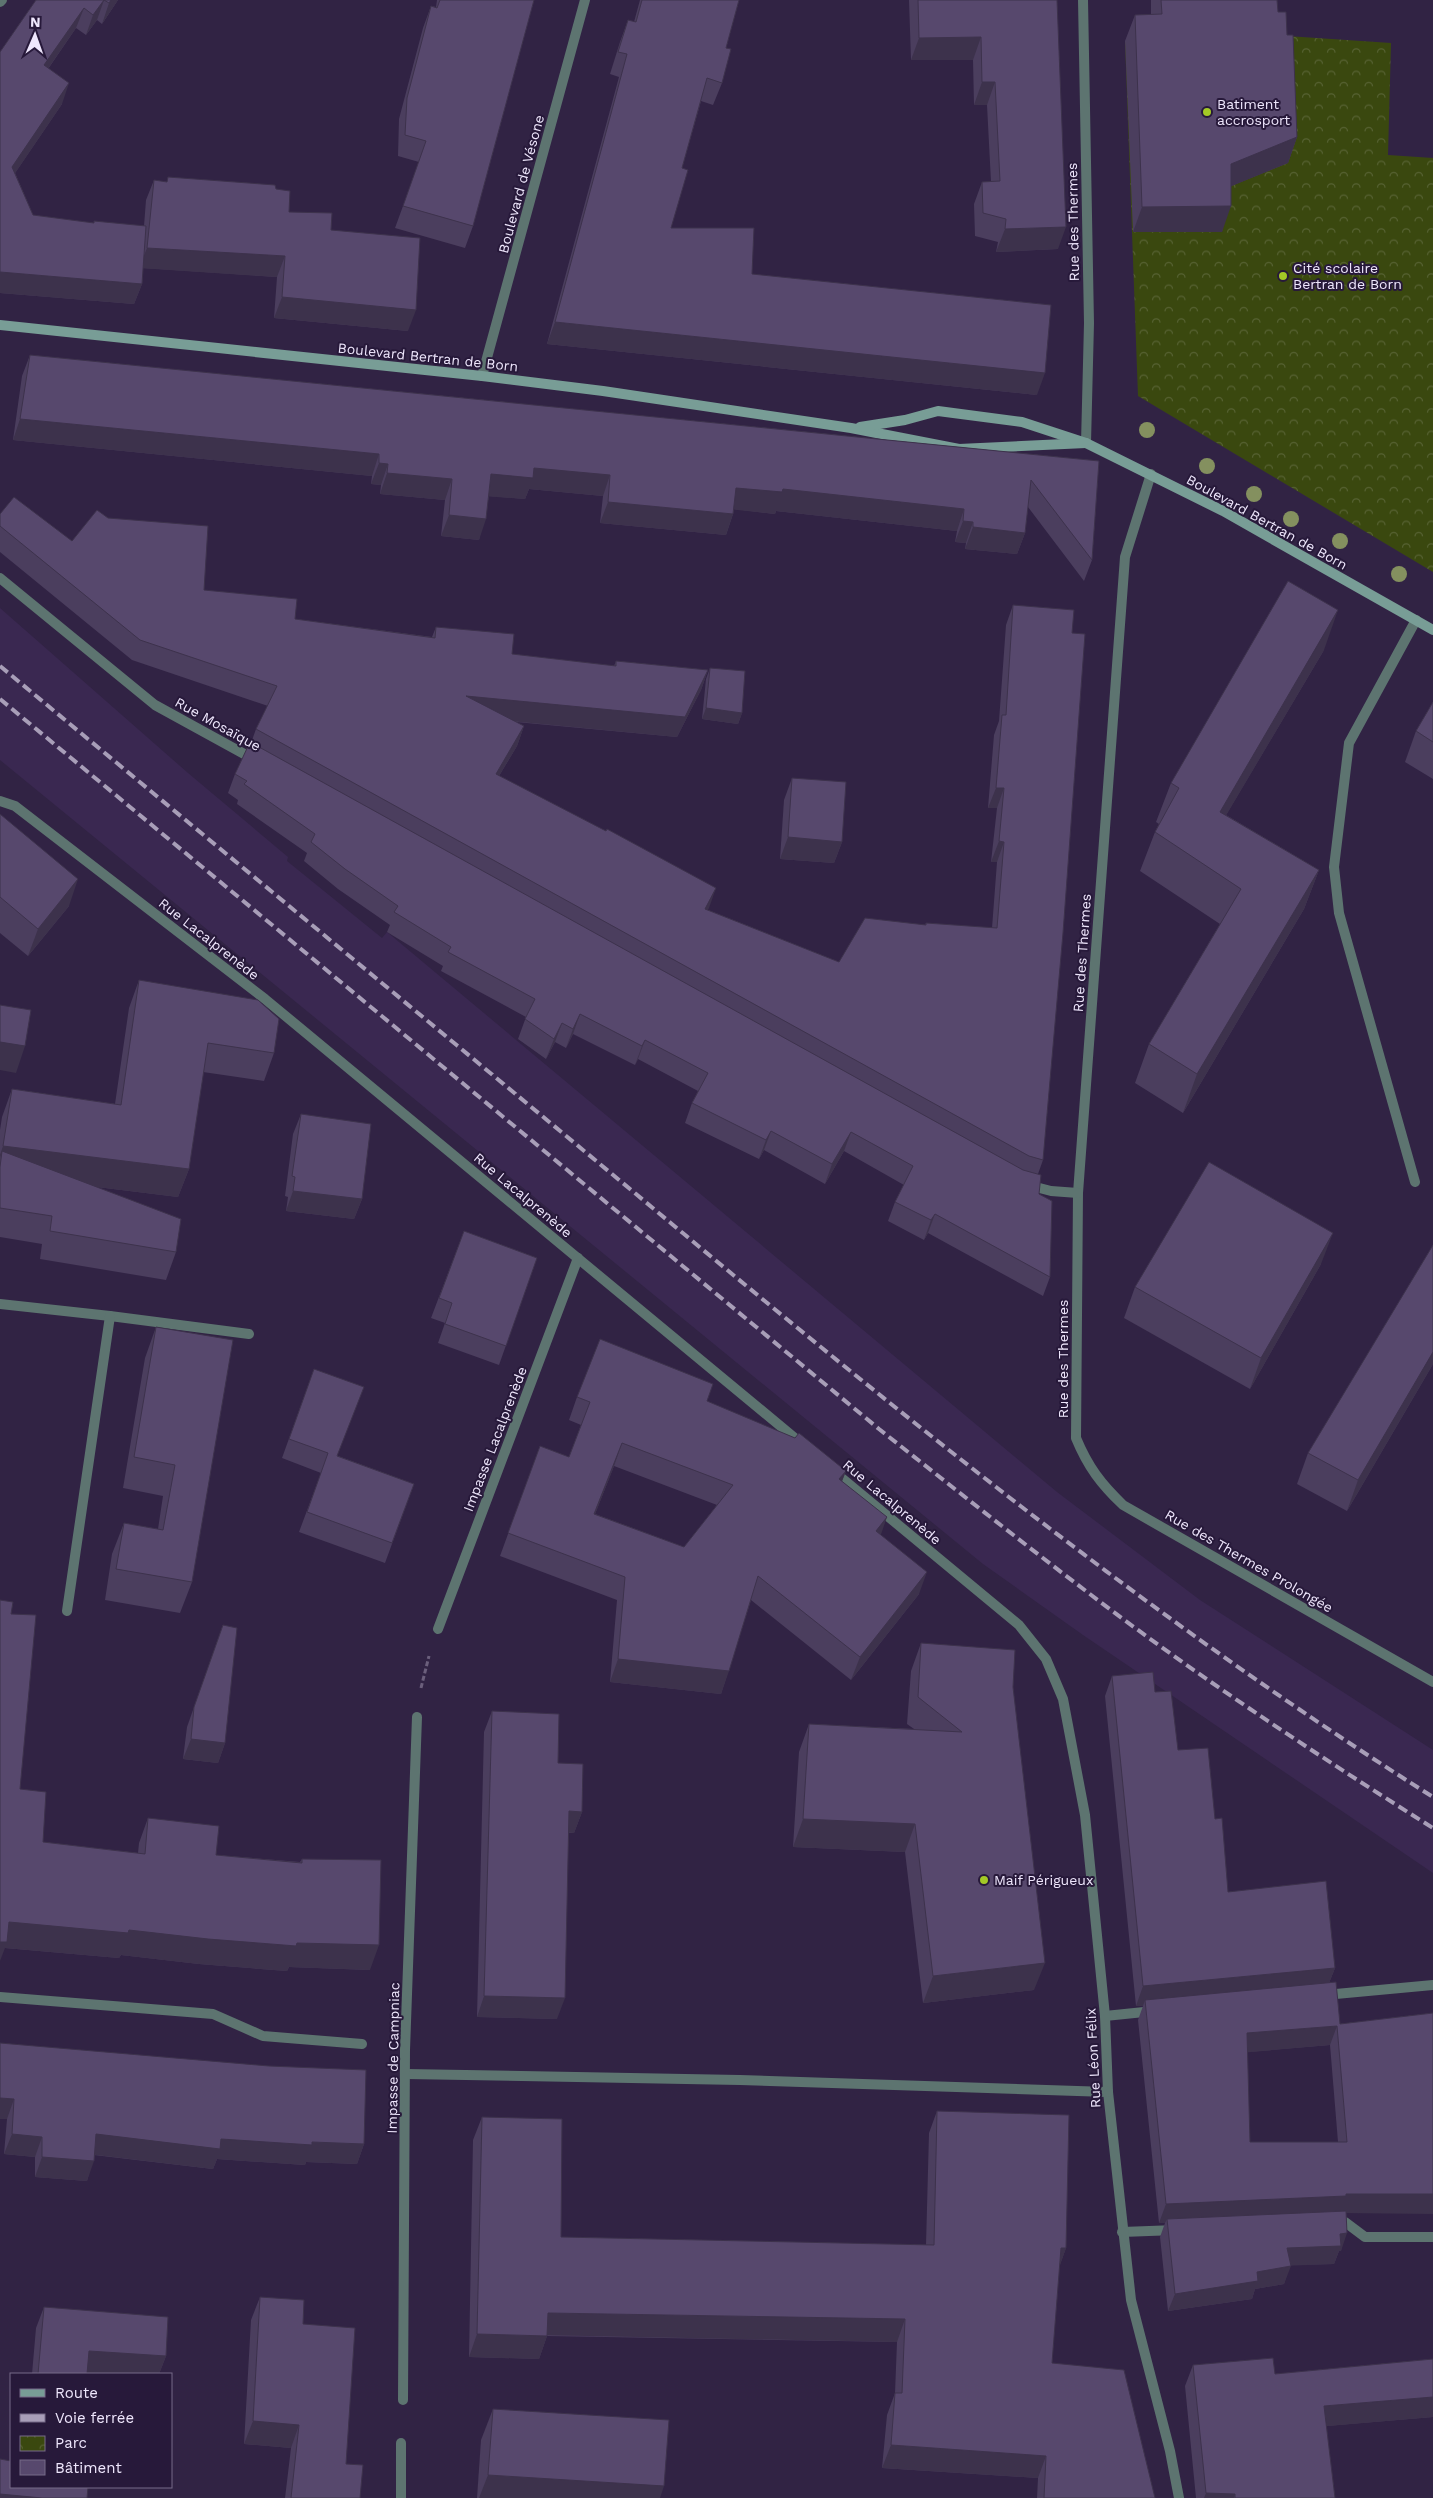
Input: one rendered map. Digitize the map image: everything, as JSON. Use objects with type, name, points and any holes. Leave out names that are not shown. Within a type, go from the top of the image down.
[{"type":"main road","name":"Boulevard Bertran de Born","points":[[0,326],[482,376],[603,391],[851,428],[958,449],[1086,443]]},
{"type":"main road","name":"Boulevard Bertran de Born","points":[[851,428],[905,420],[938,411],[1022,422],[1086,443],[1223,512],[1433,630]]},
{"type":"street","name":"Boulevard de Vésone","points":[[482,376],[585,0]]},
{"type":"street","name":"Rue des Thermes","points":[[1083,0],[1089,323],[1086,443]]},
{"type":"street","name":"Rue des Thermes","points":[[1076,1438],[1078,1193],[1125,557],[1150,474]]},
{"type":"street","name":"Rue Mosaïque","points":[[0,578],[155,705],[268,768]]},
{"type":"street","points":[[1415,1182],[1338,913],[1334,867],[1349,743],[1416,620]]},
{"type":"street","name":"Rue Lacalprenède","points":[[0,801],[14,806],[265,999],[1018,1625]]},
{"type":"street","points":[[1019,1183],[1051,1191],[1078,1193]]},
{"type":"street","name":"Impasse Lacalprenède","points":[[438,1629],[578,1258]]},
{"type":"street","points":[[0,1304],[249,1334]]},
{"type":"street","points":[[67,1611],[110,1316]]},
{"type":"street","name":"Rue des Thermes Prolongée","points":[[1076,1438],[1086,1462],[1100,1483],[1123,1505],[1433,1682]]},
{"type":"street","name":"Rue Léon Félix","points":[[1018,1625],[1046,1660],[1063,1699],[1085,1815],[1105,2016],[1108,2092],[1131,2300],[1170,2452],[1179,2498]]},
{"type":"street","name":"Impasse de Campniac","points":[[403,2400],[406,2074],[417,1718]]},
{"type":"street","points":[[1314,1996],[1433,1985]]},
{"type":"street","points":[[0,1997],[213,2014],[263,2036],[362,2044]]},
{"type":"street","points":[[1105,2016],[1164,2010]]},
{"type":"street","points":[[406,2074],[740,2080],[1108,2092]]},
{"type":"street","points":[[1326,2223],[1345,2222],[1364,2237],[1433,2236]]},
{"type":"street","points":[[1122,2232],[1190,2229]]},
{"type":"street","points":[[401,2443],[401,2498]]},
{"type":"path","points":[[417,1718],[423,1672],[438,1629]]},
{"type":"shaded area","points":[[0,608],[188,773],[288,857],[287,861],[382,938],[387,932],[1057,1492],[1200,1600],[1433,1750],[1433,1873],[1083,1635],[983,1564],[0,760]]},
{"type":"green space","name":"Cité scolaire Bertran de Born","points":[[1272,35],[1391,43],[1388,155],[1433,158],[1433,572],[1138,396],[1125,41]]},
{"type":"building","points":[[36,0],[104,0],[93,15],[84,8],[44,65],[69,83],[12,167],[33,215],[94,223],[94,221],[146,226],[142,284],[0,272],[0,52]]},
{"type":"building","points":[[440,0],[534,0],[473,226],[403,206],[426,141],[405,135],[407,98],[431,6],[437,8]]},
{"type":"building","points":[[642,0],[739,0],[726,48],[731,49],[722,83],[707,78],[682,168],[688,170],[671,228],[754,228],[752,274],[1051,305],[1045,373],[555,322],[627,54],[618,52],[628,20],[636,22]]},
{"type":"building","points":[[918,0],[1057,0],[1066,227],[1005,229],[1006,219],[983,213],[982,182],[1000,181],[995,82],[982,82],[981,37],[919,38]]},
{"type":"building","name":"Batiment accrosport","points":[[1161,0],[1277,0],[1278,12],[1286,12],[1287,35],[1293,35],[1297,137],[1231,164],[1231,206],[1142,207],[1135,15],[1162,14]]},
{"type":"building","points":[[168,177],[275,185],[276,189],[290,191],[289,212],[332,213],[331,230],[420,238],[416,310],[282,297],[285,256],[147,248],[154,180],[167,182]]},
{"type":"building","points":[[30,355],[1099,461],[1092,560],[1031,480],[1025,533],[973,527],[973,522],[963,521],[964,509],[783,489],[782,492],[736,488],[733,514],[608,502],[610,475],[534,468],[533,478],[491,474],[486,519],[449,515],[452,479],[387,473],[388,464],[379,463],[379,454],[20,419]]},
{"type":"building","points":[[14,497],[72,541],[97,510],[108,518],[208,526],[204,590],[297,599],[295,619],[435,638],[436,627],[514,634],[512,654],[616,666],[616,661],[708,670],[685,717],[466,696],[524,726],[496,774],[606,831],[607,829],[716,888],[705,909],[839,962],[865,918],[926,925],[926,923],[997,928],[1004,842],[999,841],[1004,788],[996,788],[1002,715],[1006,715],[1013,605],[1074,610],[1072,633],[1085,634],[1063,933],[1043,1160],[1029,1156],[256,729],[277,686],[140,640],[0,526],[0,514]]},
{"type":"building","points":[[1288,581],[1338,610],[1220,812],[1319,870],[1197,1074],[1149,1044],[1241,889],[1155,832],[1179,788],[1171,783]]},
{"type":"building","points":[[710,668],[745,671],[742,713],[706,708]]},
{"type":"building","points":[[1433,702],[1433,742],[1416,731]]},
{"type":"building","points":[[250,742],[1023,1170],[1041,1175],[1039,1194],[1052,1201],[1050,1277],[935,1214],[931,1220],[895,1202],[913,1166],[851,1132],[832,1164],[771,1131],[766,1140],[692,1103],[708,1073],[645,1040],[642,1046],[580,1014],[573,1029],[562,1023],[554,1039],[525,1019],[535,999],[448,952],[451,947],[394,912],[398,906],[345,869],[311,842],[315,834],[244,784],[247,781],[235,774]]},
{"type":"building","points":[[792,778],[846,782],[842,842],[788,837]]},
{"type":"building","points":[[0,814],[78,879],[38,929],[0,897]]},
{"type":"building","points":[[139,980],[258,1000],[279,1019],[274,1053],[208,1043],[189,1169],[3,1146],[12,1089],[121,1105]]},
{"type":"building","points":[[0,1005],[31,1010],[25,1046],[0,1042]]},
{"type":"building","points":[[301,1114],[371,1124],[362,1199],[293,1191],[295,1177],[292,1176]]},
{"type":"building","points":[[2,1151],[181,1219],[176,1252],[50,1231],[52,1216],[0,1208]]},
{"type":"building","points":[[1209,1162],[1333,1233],[1261,1358],[1135,1287]]},
{"type":"building","points":[[464,1231],[537,1258],[506,1346],[445,1324],[452,1303],[439,1298]]},
{"type":"building","points":[[1433,1245],[1433,1352],[1358,1480],[1308,1453]]},
{"type":"building","points":[[156,1327],[233,1340],[192,1582],[116,1569],[124,1523],[163,1530],[175,1465],[134,1457]]},
{"type":"building","points":[[600,1339],[713,1384],[707,1401],[795,1438],[799,1433],[846,1471],[839,1479],[887,1517],[876,1531],[927,1572],[860,1657],[758,1576],[729,1671],[618,1659],[625,1577],[508,1533],[540,1446],[569,1457],[590,1402],[577,1397]],"holes":[[[622,1443],[733,1485],[684,1547],[594,1514]]]},
{"type":"building","points":[[314,1369],[364,1387],[337,1456],[414,1484],[392,1543],[307,1512],[328,1453],[289,1439]]},
{"type":"building","points":[[0,1600],[13,1602],[11,1614],[36,1615],[20,1789],[46,1792],[43,1842],[145,1854],[148,1818],[219,1826],[216,1855],[302,1863],[302,1859],[381,1860],[379,1945],[297,1943],[296,1946],[129,1930],[128,1933],[9,1922],[7,1942],[0,1942]]},
{"type":"building","points":[[223,1625],[237,1628],[225,1743],[191,1739],[194,1707]]},
{"type":"building","points":[[921,1643],[1015,1650],[1013,1687],[1045,1963],[933,1976],[915,1824],[803,1819],[809,1724],[962,1732],[918,1697]]},
{"type":"building","points":[[1153,1672],[1155,1692],[1171,1691],[1178,1750],[1208,1748],[1215,1819],[1222,1818],[1228,1892],[1326,1881],[1335,1968],[1143,1986],[1112,1676]]},
{"type":"building","points":[[492,1711],[559,1714],[558,1763],[583,1764],[582,1812],[569,1811],[565,1998],[484,1996]]},
{"type":"building","points":[[1336,1982],[1340,2024],[1433,2013],[1433,2194],[1346,2194],[1346,2196],[1166,2204],[1145,2000]],"holes":[[[1337,2026],[1347,2142],[1250,2142],[1247,2033]]]},
{"type":"building","points":[[0,2043],[269,2066],[366,2070],[364,2144],[312,2142],[312,2145],[221,2139],[220,2149],[96,2134],[94,2161],[42,2157],[42,2137],[12,2134],[14,2099],[0,2098]]},
{"type":"building","points":[[937,2111],[1069,2115],[1066,2248],[1061,2248],[1052,2363],[1124,2370],[1155,2498],[1044,2498],[1046,2456],[891,2445],[895,2393],[902,2393],[905,2319],[548,2313],[547,2336],[477,2334],[482,2117],[562,2119],[561,2237],[934,2245]]},
{"type":"building","points":[[1346,2211],[1347,2233],[1340,2234],[1341,2246],[1287,2248],[1291,2266],[1257,2272],[1258,2281],[1175,2294],[1167,2219]]},
{"type":"building","points":[[260,2297],[304,2300],[303,2324],[355,2328],[346,2464],[363,2465],[360,2498],[291,2498],[299,2425],[253,2421]]},
{"type":"building","points":[[44,2307],[168,2317],[166,2356],[89,2351],[87,2373],[38,2373]]},
{"type":"building","points":[[1273,2358],[1275,2374],[1433,2359],[1433,2397],[1324,2406],[1335,2498],[1235,2498],[1235,2494],[1206,2493],[1193,2365]]},
{"type":"building","points":[[493,2409],[669,2420],[664,2486],[488,2475]]},
{"type":"building","points":[[0,2459],[10,2461],[10,2488],[88,2488],[87,2498],[42,2498],[0,2494]]},
{"type":"railway","points":[[0,666],[732,1274],[926,1432],[1024,1509],[1225,1658],[1328,1729],[1433,1797]]},
{"type":"railway","points":[[0,699],[879,1429],[970,1501],[1092,1596],[1199,1674],[1433,1828]]},
{"type":"place","name":"Batiment accrosport","points":[[1207,112]]},
{"type":"place","name":"Cité scolaire Bertran de Born","points":[[1283,276]]},
{"type":"place","name":"Maif Périgueux","points":[[984,1880]]}]
